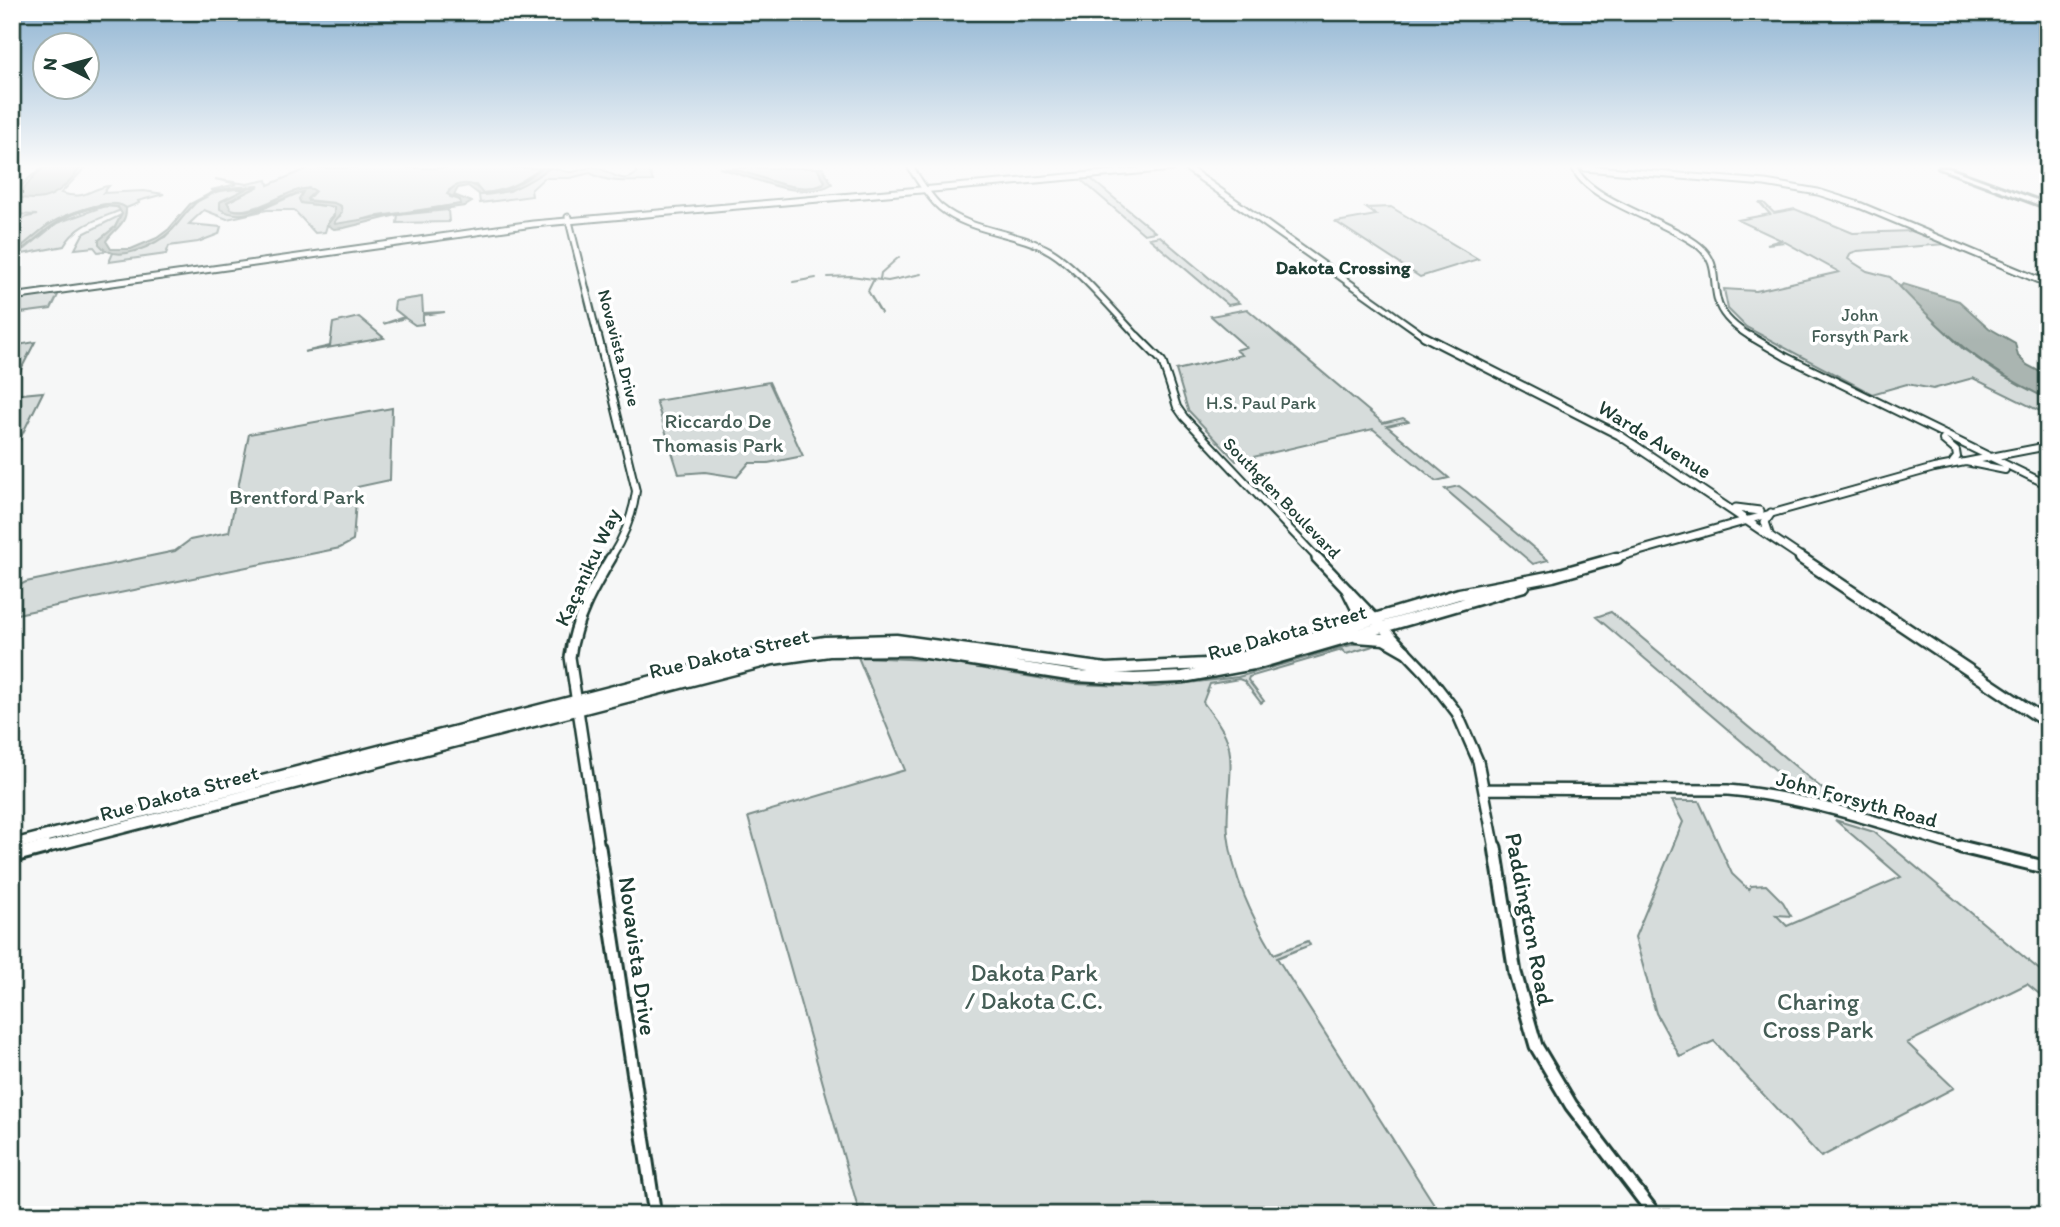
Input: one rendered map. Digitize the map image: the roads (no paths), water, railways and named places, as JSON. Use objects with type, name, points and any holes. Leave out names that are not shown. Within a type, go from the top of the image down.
[{"type":"main road","points":[[12,295],[521,225]]},
{"type":"main road","name":"Warde Avenue","points":[[1266,225],[1422,335],[1619,435],[2048,723]]},
{"type":"main road","points":[[1724,504],[1744,511],[1760,512]]},
{"type":"main road","points":[[1724,504],[1728,513],[1725,524],[1769,534]]},
{"type":"main road","points":[[1769,534],[1765,522],[1771,513]]},
{"type":"main road","name":"Rue Dakota Street","points":[[12,845],[577,704],[756,662],[829,651],[918,650],[1075,676],[1149,679],[1229,670],[1377,623],[1505,592],[1746,518]]},
{"type":"main road","points":[[1344,633],[1359,613],[1348,591]]},
{"type":"main road","points":[[1344,633],[1378,638],[1405,651]]},
{"type":"main road","name":"Rue Dakota Street","points":[[12,856],[577,704]]},
{"type":"street","name":"Novavista Drive","points":[[570,225],[636,487]]},
{"type":"street","name":"Southglen Boulevard","points":[[973,225],[1034,243],[1058,256],[1152,348],[1166,368],[1177,407],[1184,417],[1377,623]]},
{"type":"street","name":"Southglen Boulevard","points":[[980,225],[986,228]]},
{"type":"street","points":[[1659,225],[1701,247],[1712,261],[1716,301],[1727,319],[1744,332],[1871,404],[1943,440],[2048,485]]},
{"type":"street","points":[[1904,225],[2048,284]]},
{"type":"street","points":[[1811,369],[2048,491]]},
{"type":"street","points":[[1943,440],[1956,451],[1957,457],[1953,462]]},
{"type":"street","points":[[1957,442],[2010,452]]},
{"type":"street","points":[[1746,518],[1870,479],[1982,456],[2048,446]]},
{"type":"street","points":[[2010,452],[2008,461],[2024,473]]},
{"type":"street","points":[[1953,462],[1979,463],[2005,470]]},
{"type":"street","name":"Rue Dakota Street","points":[[1746,518],[1903,473]]},
{"type":"street","name":"Kaçaniku Way","points":[[577,704],[570,657],[573,633],[631,518],[636,487]]},
{"type":"street","name":"Paddington Road","points":[[1377,623],[1436,685],[1457,713],[1473,746],[1485,789],[1516,973],[1536,1046],[1571,1105],[1655,1215]]},
{"type":"street","name":"Novavista Drive","points":[[577,704],[604,863],[654,1215]]},
{"type":"street","name":"John Forsyth Road","points":[[1485,789],[1728,790],[1762,793],[1811,803],[1996,858],[2048,869]]},
{"type":"waterway","points":[[880,279],[881,273],[899,257]]},
{"type":"waterway","points":[[828,277],[851,276],[888,281],[921,274]]},
{"type":"waterway","points":[[793,282],[816,278]]},
{"type":"waterway","points":[[873,281],[868,291],[881,313]]},
{"type":"district","name":"Dakota Crossing","points":[[1343,267]]},
{"type":"park label","name":"John Forsyth Park","points":[[1860,325]]},
{"type":"park label","name":"H.S. Paul Park","points":[[1261,403]]},
{"type":"park label","name":"Riccardo De Thomasis Park","points":[[718,432]]},
{"type":"park label","name":"Brentford Park","points":[[297,496]]},
{"type":"park label","name":"Dakota Park / Dakota C.C.","points":[[1034,986]]},
{"type":"park label","name":"Charing Cross Park","points":[[1818,1015]]}]
